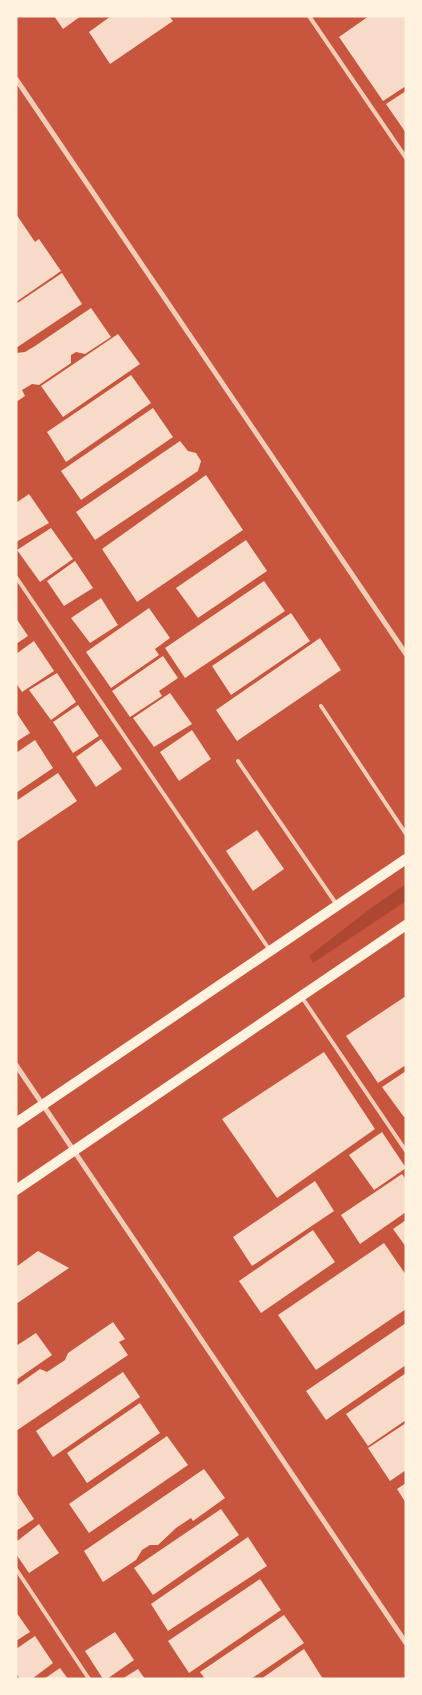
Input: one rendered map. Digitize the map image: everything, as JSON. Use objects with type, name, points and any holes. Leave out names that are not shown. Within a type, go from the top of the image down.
[{"type":"main road","points":[[16,1123],[406,859]]},
{"type":"main road","points":[[16,1190],[406,925]]},
{"type":"street","points":[[16,79],[406,654]]},
{"type":"street","points":[[16,1064],[406,1643]]},
{"type":"lane","points":[[309,16],[406,158]]},
{"type":"lane","points":[[16,577],[270,951]]},
{"type":"lane","points":[[321,706],[406,834]]},
{"type":"lane","points":[[238,761],[337,905]]},
{"type":"lane","points":[[302,996],[406,1151]]},
{"type":"lane","points":[[16,1569],[89,1679]]},
{"type":"shaded area","points":[[406,884],[406,901],[313,963],[309,956],[371,908]]},
{"type":"building","points":[[54,16],[81,16],[63,29]]},
{"type":"building","points":[[111,16],[169,16],[173,21],[110,64],[89,32]]},
{"type":"building","points":[[369,16],[406,16],[406,86],[383,101],[339,37]]},
{"type":"building","points":[[406,91],[406,133],[386,104]]},
{"type":"building","points":[[16,214],[35,242],[39,239],[61,271],[16,302]]},
{"type":"building","points":[[62,273],[82,304],[16,348],[16,304]]},
{"type":"building","points":[[91,308],[111,337],[85,354],[76,352],[71,355],[71,363],[39,385],[32,384],[22,390],[25,396],[16,402],[16,353],[25,352],[35,346]]},
{"type":"building","points":[[118,334],[140,364],[63,417],[41,386]]},
{"type":"building","points":[[131,375],[151,403],[66,462],[47,432]]},
{"type":"building","points":[[153,408],[173,437],[81,500],[61,471]]},
{"type":"building","points":[[180,441],[188,451],[196,453],[201,461],[198,471],[95,540],[76,512]]},
{"type":"building","points":[[206,475],[243,530],[137,602],[102,549]]},
{"type":"building","points":[[29,494],[49,523],[16,542],[16,503]]},
{"type":"building","points":[[51,528],[73,559],[40,582],[17,550]]},
{"type":"building","points":[[246,540],[267,571],[198,618],[176,588]]},
{"type":"building","points":[[75,561],[93,588],[64,606],[47,581]]},
{"type":"building","points":[[264,581],[285,611],[185,678],[165,648]]},
{"type":"building","points":[[101,598],[118,625],[90,643],[71,618]]},
{"type":"building","points":[[149,608],[170,638],[155,649],[159,655],[111,688],[86,652]]},
{"type":"building","points":[[291,613],[310,641],[231,695],[212,666]]},
{"type":"building","points":[[16,618],[28,636],[16,644]]},
{"type":"building","points":[[320,638],[341,670],[237,741],[216,710]]},
{"type":"building","points":[[34,641],[54,671],[22,692],[16,683],[16,654]]},
{"type":"building","points":[[163,656],[178,678],[159,691],[162,696],[130,717],[112,691]]},
{"type":"building","points":[[57,673],[76,702],[51,720],[29,690]]},
{"type":"building","points":[[170,693],[192,724],[154,747],[133,718]]},
{"type":"building","points":[[78,705],[99,736],[73,753],[53,722]]},
{"type":"building","points":[[16,712],[30,733],[16,742]]},
{"type":"building","points":[[192,730],[211,759],[179,781],[160,752]]},
{"type":"building","points":[[101,739],[122,769],[96,787],[76,757]]},
{"type":"building","points":[[35,740],[53,768],[16,793],[16,753]]},
{"type":"building","points":[[58,773],[77,801],[16,842],[16,801]]},
{"type":"building","points":[[257,830],[284,869],[253,891],[226,851]]},
{"type":"building","points":[[406,996],[406,1065],[378,1083],[346,1036]]},
{"type":"building","points":[[324,1052],[375,1129],[277,1198],[222,1119]]},
{"type":"building","points":[[406,1071],[406,1116],[404,1117],[382,1087]]},
{"type":"building","points":[[382,1132],[406,1168],[374,1190],[349,1155]]},
{"type":"building","points":[[402,1174],[406,1180],[406,1212],[360,1244],[341,1215]]},
{"type":"building","points":[[315,1181],[334,1211],[252,1266],[233,1237]]},
{"type":"building","points":[[406,1220],[406,1247],[393,1229]]},
{"type":"building","points":[[313,1230],[335,1262],[261,1313],[239,1281]]},
{"type":"building","points":[[384,1243],[406,1275],[406,1309],[316,1370],[278,1315]]},
{"type":"building","points":[[38,1251],[69,1268],[16,1304],[16,1267]]},
{"type":"building","points":[[113,1322],[125,1339],[119,1342],[128,1355],[16,1431],[16,1386],[40,1369],[47,1372],[65,1360],[68,1353]]},
{"type":"building","points":[[406,1323],[406,1365],[326,1420],[306,1391]]},
{"type":"building","points":[[36,1333],[52,1355],[16,1380],[16,1346]]},
{"type":"building","points":[[123,1372],[140,1397],[53,1457],[36,1431]]},
{"type":"building","points":[[406,1373],[406,1420],[368,1446],[346,1414]]},
{"type":"building","points":[[140,1403],[160,1433],[87,1483],[67,1453]]},
{"type":"building","points":[[406,1423],[406,1470],[390,1481],[368,1448]]},
{"type":"building","points":[[167,1436],[188,1465],[89,1533],[69,1504]]},
{"type":"building","points":[[204,1469],[225,1498],[193,1521],[191,1518],[176,1528],[158,1545],[150,1545],[142,1550],[136,1560],[103,1582],[84,1551]]},
{"type":"building","points":[[406,1483],[406,1503],[397,1489]]},
{"type":"building","points":[[16,1492],[34,1519],[16,1531]]},
{"type":"building","points":[[221,1509],[239,1535],[153,1595],[134,1568]]},
{"type":"building","points":[[39,1524],[59,1553],[29,1573],[16,1554],[16,1542]]},
{"type":"building","points":[[248,1537],[267,1566],[168,1631],[151,1604]]},
{"type":"building","points":[[260,1579],[281,1610],[189,1673],[168,1641]]},
{"type":"building","points":[[16,1612],[30,1632],[16,1641]]},
{"type":"building","points":[[284,1615],[304,1643],[251,1679],[205,1679],[200,1672]]},
{"type":"building","points":[[115,1632],[134,1660],[107,1679],[103,1679],[85,1651]]},
{"type":"building","points":[[35,1636],[53,1663],[32,1679],[20,1679],[16,1673],[16,1649]]},
{"type":"building","points":[[304,1649],[323,1679],[261,1679]]},
{"type":"building","points":[[60,1668],[68,1679],[44,1679]]},
{"type":"building","points":[[138,1669],[145,1679],[122,1679]]}]
